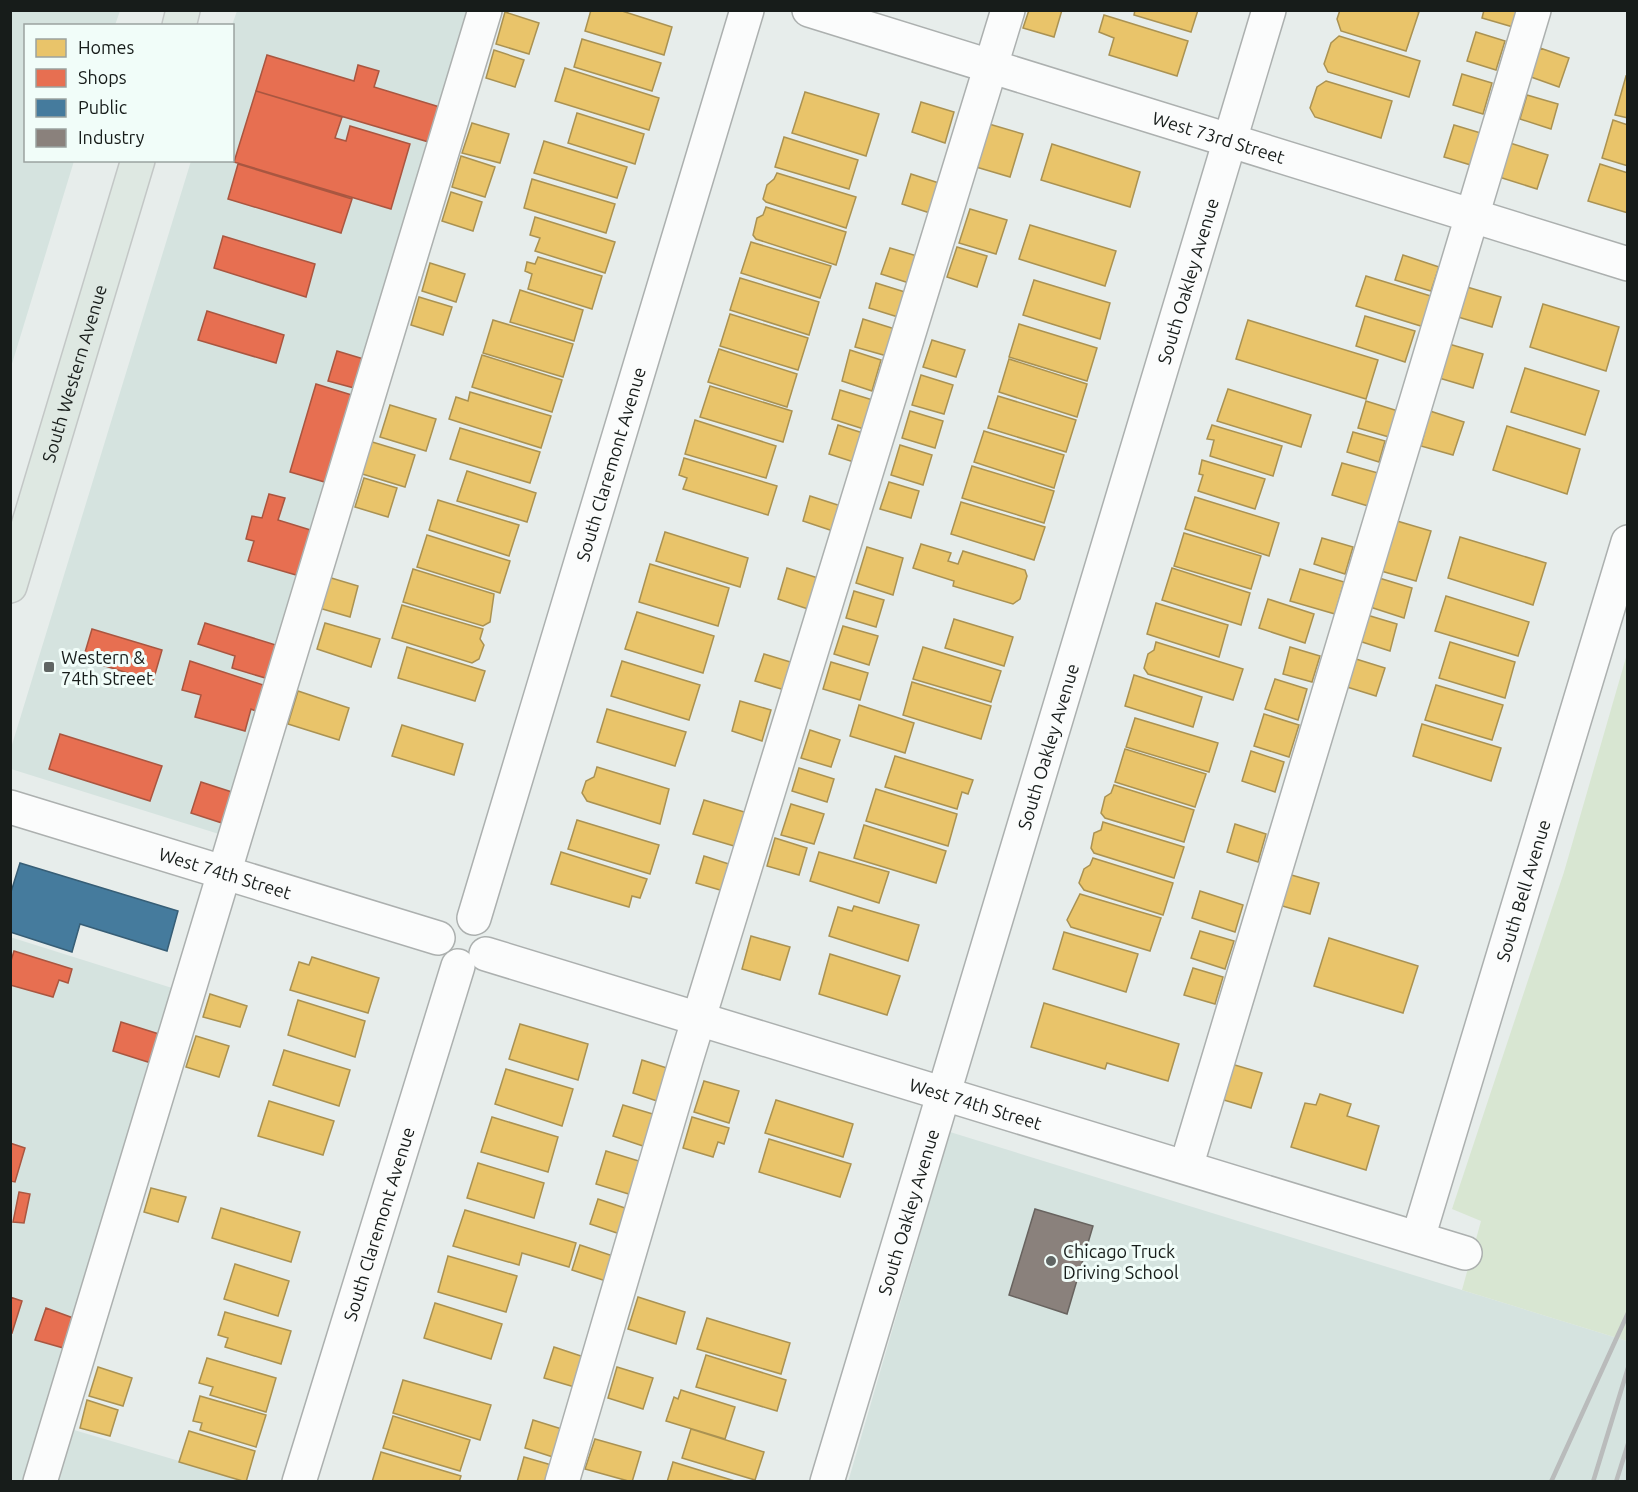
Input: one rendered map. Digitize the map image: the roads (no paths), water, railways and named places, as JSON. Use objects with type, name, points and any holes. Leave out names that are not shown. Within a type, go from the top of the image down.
[{"type":"main road","name":"South Western Avenue","points":[[10,586],[137,162]]},
{"type":"street","points":[[40,1482],[485,10]]},
{"type":"street","name":"South Claremont Avenue","points":[[474,918],[747,10]]},
{"type":"street","name":"West 73rd Street","points":[[809,10],[1628,264]]},
{"type":"street","points":[[562,1482],[699,1018],[1008,10]]},
{"type":"street","name":"South Oakley Avenue","points":[[827,1482],[1269,10]]},
{"type":"street","points":[[1186,1167],[1534,10]]},
{"type":"street","name":"South Bell Avenue","points":[[1418,1238],[1628,542]]},
{"type":"street","name":"West 74th Street","points":[[10,807],[438,938]]},
{"type":"street","points":[[459,916],[474,918],[487,930],[489,946],[472,960],[445,959],[439,946],[438,938],[441,930],[452,919],[459,916]]},
{"type":"street","name":"West 74th Street","points":[[472,960],[699,1018],[1465,1253]]},
{"type":"street","name":"South Claremont Avenue","points":[[299,1482],[472,960]]},
{"type":"railway","points":[[1551,1482],[1628,1313]]},
{"type":"railway","points":[[1593,1482],[1628,1368]]},
{"type":"railway","points":[[1616,1482],[1628,1444]]},
{"type":"place","name":"Western & 74th Street","points":[[49,667]]},
{"type":"place","name":"Chicago Truck Driving School","points":[[1051,1261]]}]
